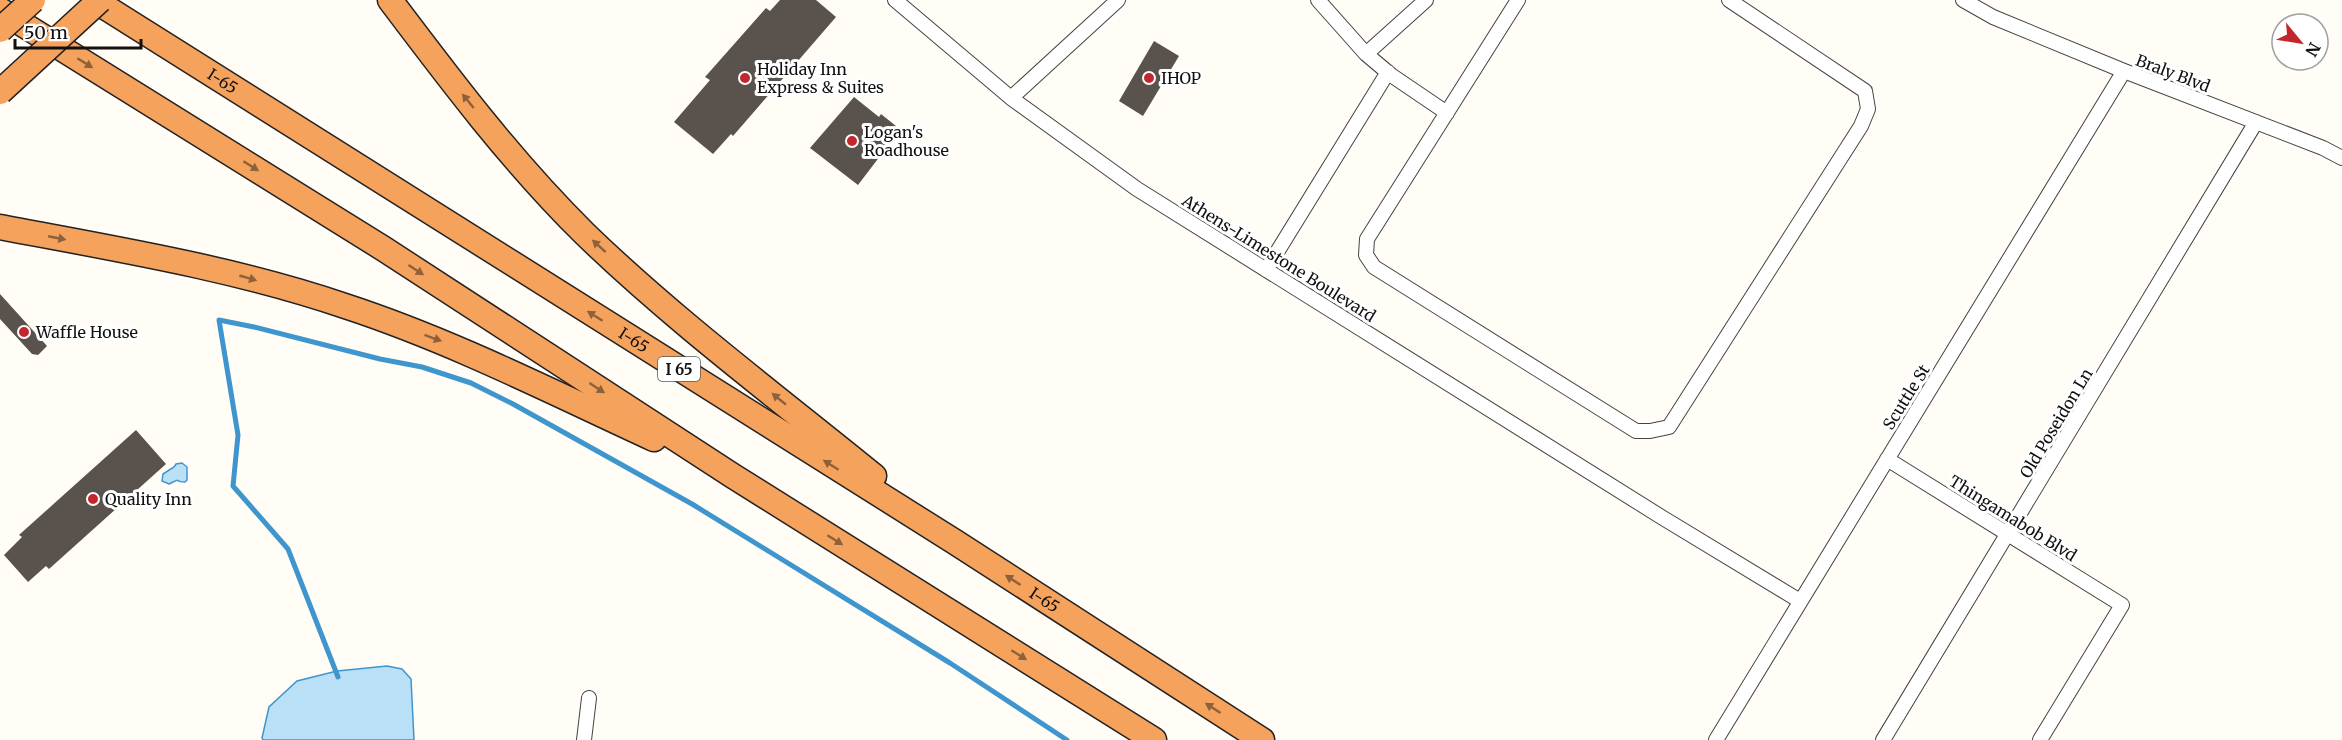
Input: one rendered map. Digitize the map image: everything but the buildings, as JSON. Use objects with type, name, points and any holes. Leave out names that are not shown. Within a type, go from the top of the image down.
[{"type":"highway","points":[[0,30],[33,0]]},
{"type":"highway","name":"I-65","points":[[94,0],[954,542],[1262,740]]},
{"type":"highway","points":[[0,92],[100,0]]},
{"type":"highway","points":[[390,0],[509,153],[585,234],[676,315],[954,542]]},
{"type":"highway","points":[[0,10],[384,249],[732,476],[1154,740]]},
{"type":"highway","points":[[0,227],[215,269],[345,305],[451,345],[732,476]]},
{"type":"street","name":"Athens-Limestone Boulevard","points":[[896,0],[1011,98],[1137,189],[1663,518],[1800,601]]},
{"type":"street","points":[[1011,98],[1118,0]]},
{"type":"street","points":[[1318,0],[1366,54],[1447,113]]},
{"type":"street","points":[[1366,54],[1426,0]]},
{"type":"street","points":[[1518,0],[1367,239],[1366,255],[1374,267],[1636,431],[1669,427],[1861,126],[1868,109],[1865,91],[1729,0]]},
{"type":"street","name":"Braly Blvd","points":[[1963,0],[1993,17],[2124,72],[2323,148],[2342,159]]},
{"type":"street","points":[[1266,270],[1388,72]]},
{"type":"street","name":"Scuttle St","points":[[1716,740],[2124,72]]},
{"type":"street","name":"Old Poseidon Ln","points":[[1883,740],[2009,535],[2256,122]]},
{"type":"street","name":"Thingamabob Blvd","points":[[1887,459],[2122,605],[2040,740]]},
{"type":"street","points":[[584,740],[589,699]]},
{"type":"water","points":[[182,463],[187,467],[185,482],[177,480],[169,484],[162,481],[163,474],[176,464]]},
{"type":"water","points":[[387,666],[402,669],[411,679],[414,740],[263,740],[269,707],[297,681],[337,671]]},
{"type":"waterway","points":[[338,677],[288,549],[233,486],[238,435],[219,320],[422,367],[471,383],[692,504],[950,663],[1067,740]]},
{"type":"place","name":"Holiday Inn Express & Suites","points":[[745,78]]},
{"type":"place","name":"IHOP","points":[[1149,78]]},
{"type":"place","name":"Logan's Roadhouse","points":[[852,141]]},
{"type":"place","name":"Waffle House","points":[[24,332]]},
{"type":"place","name":"Quality Inn","points":[[93,499]]}]
